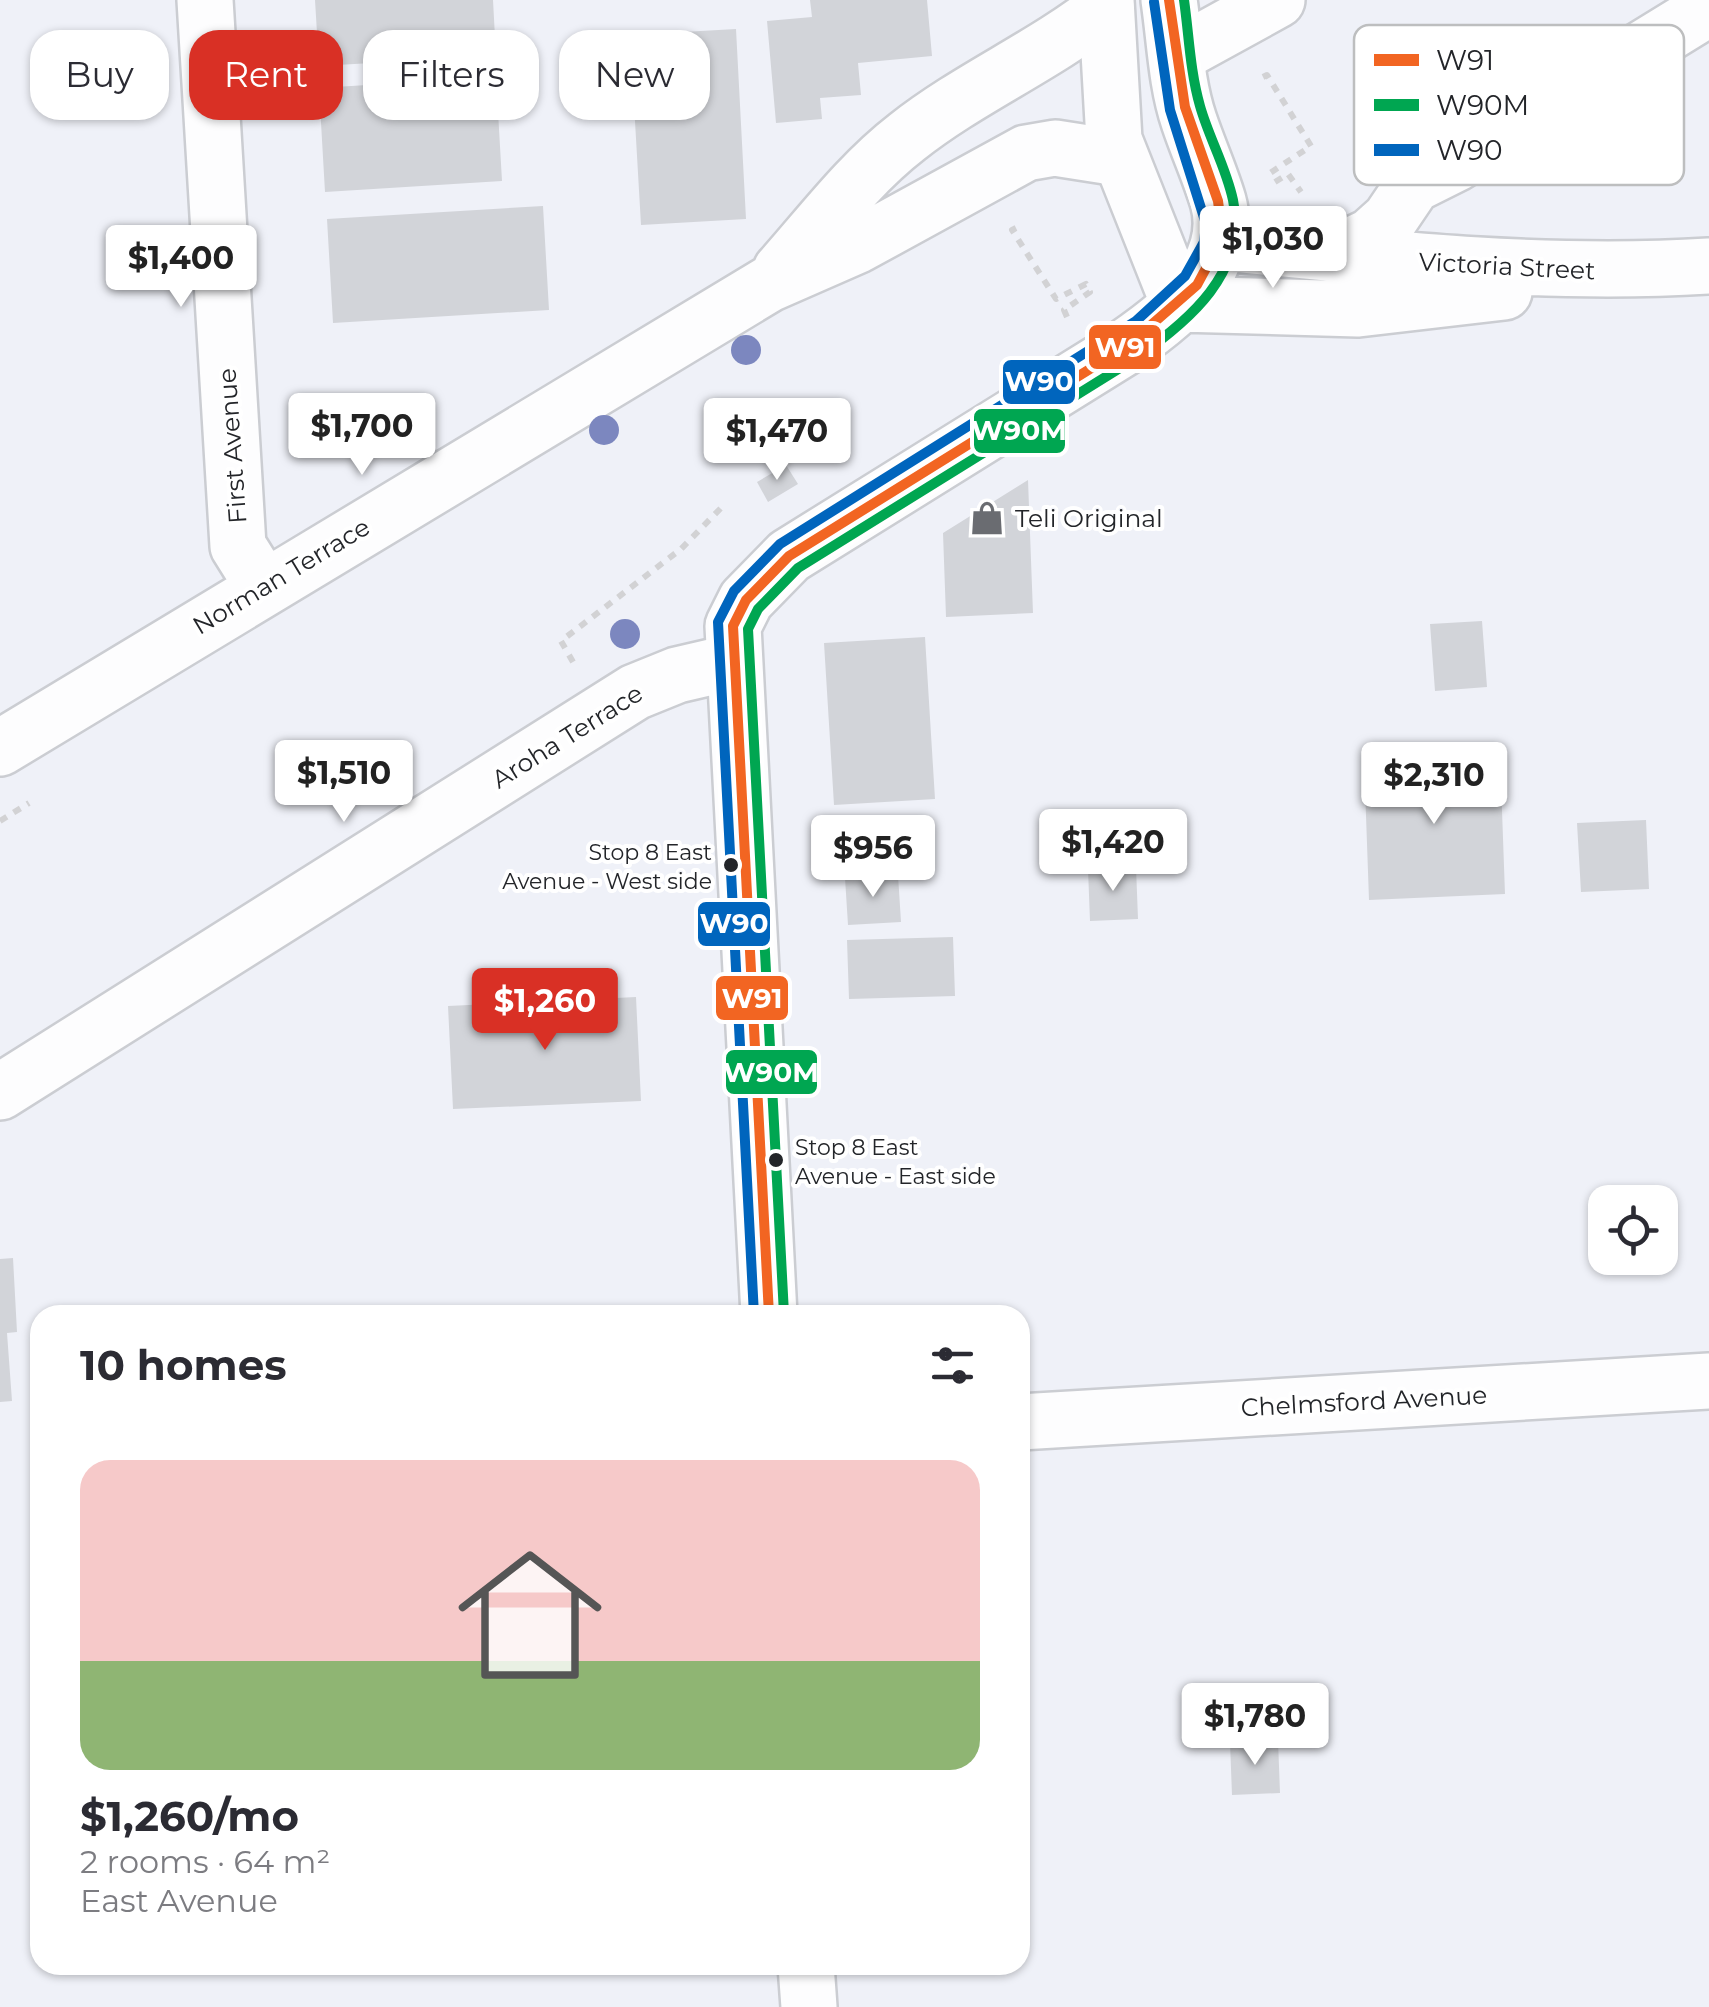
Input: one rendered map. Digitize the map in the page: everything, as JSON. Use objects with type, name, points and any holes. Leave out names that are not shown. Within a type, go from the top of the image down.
[{"type":"street","name":"First Avenue","points":[[205,0],[238,546],[263,586]]},
{"type":"street","points":[[768,1305],[733,626],[738,612],[789,556],[1127,346],[1178,304],[1205,275],[1222,243],[1219,203],[1186,109],[1169,0]]},
{"type":"street","points":[[1177,55],[1277,0]]},
{"type":"street","name":"Norman Terrace","points":[[769,284],[866,172],[907,137],[1046,52],[1106,4]]},
{"type":"street","points":[[1106,4],[1109,101],[1119,158],[1178,304]]},
{"type":"street","points":[[1681,25],[1709,8]]},
{"type":"street","name":"Norman Terrace","points":[[0,748],[769,284],[874,237],[1026,152],[1055,148],[1119,158]]},
{"type":"street","points":[[1332,254],[1371,236],[1390,219],[1415,185]]},
{"type":"street","name":"Victoria Street","points":[[1222,243],[1614,272]]},
{"type":"street","name":"Victoria Street","points":[[1178,304],[1358,309],[1503,292],[1614,272],[1709,266]]},
{"type":"street","name":"Aroha Terrace","points":[[0,1092],[635,692],[678,675],[733,662]]},
{"type":"street","name":"Chelmsford Avenue","points":[[1030,1421],[1709,1381]]},
{"type":"street","points":[[807,1975],[809,2007]]},
{"type":"path","points":[[1252,84],[1267,75],[1311,146],[1262,178],[1268,186],[1288,174],[1304,195]]},
{"type":"path","points":[[1027,221],[1012,230],[1056,299],[1086,284],[1090,292],[1064,310],[1068,321],[1053,330]]},
{"type":"building","points":[[315,0],[493,0],[495,30],[363,30],[363,64],[343,65],[343,30],[317,30]]},
{"type":"building","points":[[810,0],[927,0],[932,56],[858,63],[861,95],[820,98],[822,119],[776,123],[767,21],[812,17]]},
{"type":"building","points":[[736,29],[746,219],[641,225],[635,120],[710,120],[710,30]]},
{"type":"building","points":[[363,85],[363,120],[498,120],[502,181],[325,192],[321,120],[343,120],[343,87]]},
{"type":"building","points":[[543,206],[549,310],[333,323],[327,219]]},
{"type":"building","points":[[786,465],[798,484],[768,502],[757,482]]},
{"type":"building","points":[[1028,480],[1033,613],[946,617],[943,533]]},
{"type":"building","points":[[1482,621],[1487,687],[1435,691],[1430,624]]},
{"type":"building","points":[[925,637],[935,799],[834,805],[824,643]]},
{"type":"building","points":[[1500,754],[1505,894],[1369,900],[1364,759]]},
{"type":"building","points":[[1646,820],[1649,889],[1581,892],[1577,823]]},
{"type":"building","points":[[1136,867],[1138,919],[1090,921],[1088,869]]},
{"type":"building","points":[[898,875],[901,922],[848,925],[845,878]]},
{"type":"building","points":[[953,937],[955,996],[849,999],[847,940]]},
{"type":"building","points":[[636,997],[641,1101],[453,1109],[448,1006]]},
{"type":"building","points":[[13,1258],[17,1332],[7,1333],[12,1401],[0,1402],[0,1259]]},
{"type":"building","points":[[1278,1740],[1280,1793],[1232,1795],[1230,1742]]},
{"type":"transit line","name":"W91","points":[[768,1305],[733,626],[746,600],[789,556],[1127,346],[1197,285],[1218,246],[1221,224],[1218,201],[1185,107],[1169,0]]},
{"type":"transit line","name":"W90M","points":[[784,1305],[748,629],[758,609],[798,568],[1136,358],[1176,328],[1210,292],[1232,250],[1233,200],[1197,93],[1184,0]]},
{"type":"transit line","name":"W90","points":[[753,1305],[718,622],[734,591],[780,544],[1136,321],[1185,276],[1204,242],[1206,224],[1170,110],[1154,2]]},
{"type":"place","name":"Teli Original","points":[[987,518]]},
{"type":"place","name":"Stop 8 East Avenue - West side","points":[[731,865]]},
{"type":"place","name":"Stop 8 East Avenue - East side","points":[[776,1160]]}]
